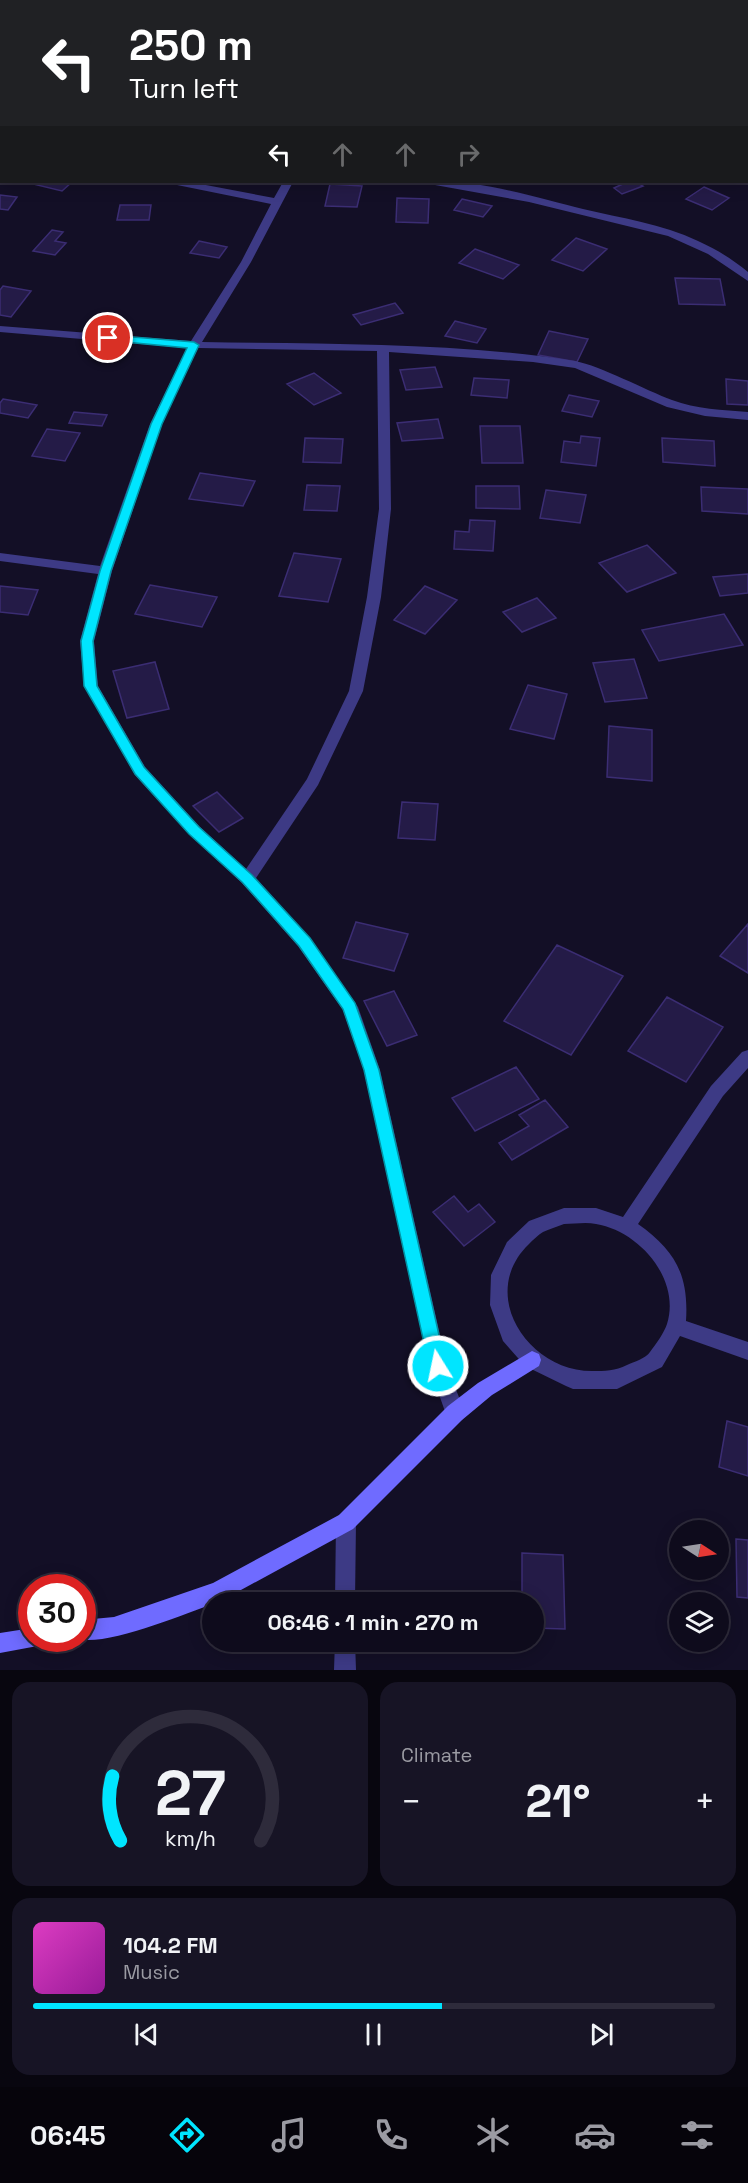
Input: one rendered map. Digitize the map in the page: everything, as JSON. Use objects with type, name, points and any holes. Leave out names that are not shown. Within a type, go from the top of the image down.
[{"type":"street","points":[[182,183],[278,202]]},
{"type":"street","points":[[288,183],[246,262],[194,345],[156,424],[105,571],[87,641],[91,686],[140,771],[194,830],[247,879],[304,942],[350,1007],[372,1070],[438,1366],[456,1413]]},
{"type":"street","points":[[440,183],[548,203],[687,239],[736,266],[748,278]]},
{"type":"street","points":[[0,329],[194,345],[383,348],[532,359],[577,365],[671,404],[705,412],[748,416]]},
{"type":"street","points":[[247,879],[313,781],[356,691],[374,597],[385,509],[383,348]]},
{"type":"street","points":[[0,557],[105,571]]},
{"type":"street","points":[[627,1226],[717,1091],[748,1057]]},
{"type":"street","points":[[564,1216],[596,1216],[627,1226],[652,1244],[670,1269],[678,1297],[676,1326],[655,1361],[617,1380],[573,1380],[532,1360],[510,1335],[499,1305],[500,1275],[513,1248],[535,1227],[564,1216]]},
{"type":"street","points":[[676,1326],[748,1351]]},
{"type":"street","points":[[96,1629],[114,1627],[218,1592],[346,1522],[456,1413],[485,1389],[532,1360]]},
{"type":"street","points":[[345,1592],[346,1522]]},
{"type":"street","points":[[0,1643],[18,1640]]},
{"type":"street","points":[[345,1652],[345,1670]]},
{"type":"building","points":[[34,183],[71,183],[62,191],[33,184]]},
{"type":"building","points":[[625,183],[638,183],[643,186],[622,194],[614,188]]},
{"type":"building","points":[[330,184],[362,186],[357,207],[325,206]]},
{"type":"building","points":[[704,187],[729,198],[712,210],[686,199]]},
{"type":"building","points":[[0,195],[17,197],[8,210],[0,209]]},
{"type":"building","points":[[397,198],[429,199],[428,223],[396,222]]},
{"type":"building","points":[[462,199],[492,206],[483,217],[454,210]]},
{"type":"building","points":[[120,205],[151,205],[149,220],[117,220]]},
{"type":"building","points":[[52,230],[63,232],[55,241],[66,243],[55,255],[33,251]]},
{"type":"building","points":[[576,238],[607,249],[583,271],[552,260]]},
{"type":"building","points":[[199,241],[227,247],[219,258],[190,253]]},
{"type":"building","points":[[475,249],[519,265],[503,279],[459,263]]},
{"type":"building","points":[[675,278],[720,279],[725,305],[679,304]]},
{"type":"building","points":[[3,286],[31,291],[11,317],[0,315],[0,290]]},
{"type":"building","points":[[395,303],[403,313],[361,325],[353,315]]},
{"type":"building","points":[[455,321],[486,329],[477,343],[445,336]]},
{"type":"building","points":[[549,331],[588,339],[577,362],[538,355]]},
{"type":"building","points":[[435,367],[442,387],[406,390],[400,370]]},
{"type":"building","points":[[314,373],[341,393],[314,405],[287,384]]},
{"type":"building","points":[[474,378],[509,380],[507,398],[471,395]]},
{"type":"building","points":[[726,379],[748,381],[748,405],[727,404]]},
{"type":"building","points":[[569,395],[599,401],[592,417],[562,411]]},
{"type":"building","points":[[3,399],[37,405],[28,418],[0,413],[0,403]]},
{"type":"building","points":[[74,412],[107,415],[102,426],[69,423]]},
{"type":"building","points":[[438,419],[443,438],[402,441],[397,423]]},
{"type":"building","points":[[480,426],[520,426],[523,463],[482,463]]},
{"type":"building","points":[[47,429],[80,433],[65,461],[32,456]]},
{"type":"building","points":[[581,436],[600,438],[596,466],[561,462],[564,441],[580,443]]},
{"type":"building","points":[[305,438],[343,439],[341,463],[303,462]]},
{"type":"building","points":[[662,438],[714,441],[715,466],[663,462]]},
{"type":"building","points":[[200,473],[255,481],[243,506],[189,499]]},
{"type":"building","points":[[307,485],[340,486],[337,511],[304,510]]},
{"type":"building","points":[[476,486],[519,486],[520,509],[476,508]]},
{"type":"building","points":[[701,487],[748,489],[748,514],[702,511]]},
{"type":"building","points":[[546,490],[586,495],[580,523],[540,518]]},
{"type":"building","points":[[470,520],[495,521],[493,551],[454,549],[455,531],[469,532]]},
{"type":"building","points":[[647,545],[676,573],[627,592],[599,563]]},
{"type":"building","points":[[294,553],[341,559],[328,602],[279,596]]},
{"type":"building","points":[[748,574],[748,593],[720,596],[713,577]]},
{"type":"building","points":[[150,585],[217,597],[202,627],[135,614]]},
{"type":"building","points":[[0,586],[38,590],[28,615],[0,612]]},
{"type":"building","points":[[425,586],[457,600],[425,634],[394,620]]},
{"type":"building","points":[[537,598],[556,618],[522,632],[503,612]]},
{"type":"building","points":[[724,614],[743,645],[659,661],[642,630]]},
{"type":"building","points":[[634,659],[647,698],[605,702],[593,663]]},
{"type":"building","points":[[155,662],[169,709],[127,718],[113,671]]},
{"type":"building","points":[[528,685],[567,694],[554,739],[510,729]]},
{"type":"building","points":[[609,726],[652,730],[652,781],[607,777]]},
{"type":"building","points":[[217,792],[243,818],[219,832],[193,806]]},
{"type":"building","points":[[402,802],[438,804],[435,840],[398,838]]},
{"type":"building","points":[[356,922],[408,934],[394,971],[343,958]]},
{"type":"building","points":[[748,924],[748,973],[720,956]]},
{"type":"building","points":[[557,945],[623,976],[571,1055],[504,1021]]},
{"type":"building","points":[[394,991],[417,1035],[387,1046],[364,1001]]},
{"type":"building","points":[[667,997],[723,1027],[686,1082],[628,1051]]},
{"type":"building","points":[[516,1067],[539,1099],[475,1131],[452,1098]]},
{"type":"building","points":[[545,1100],[568,1127],[512,1160],[499,1143],[529,1126],[519,1115]]},
{"type":"building","points":[[454,1196],[468,1212],[479,1204],[495,1222],[464,1246],[433,1212]]},
{"type":"building","points":[[727,1421],[748,1427],[748,1476],[719,1467]]},
{"type":"building","points":[[736,1539],[748,1540],[748,1598],[737,1597]]},
{"type":"building","points":[[522,1553],[563,1555],[565,1629],[544,1628],[544,1592],[522,1592]]},
{"type":"route","points":[[108,338],[194,345],[156,424],[105,571],[87,641],[91,686],[140,771],[194,830],[247,879],[304,942],[350,1007],[372,1070],[396,1186],[438,1366]]}]
